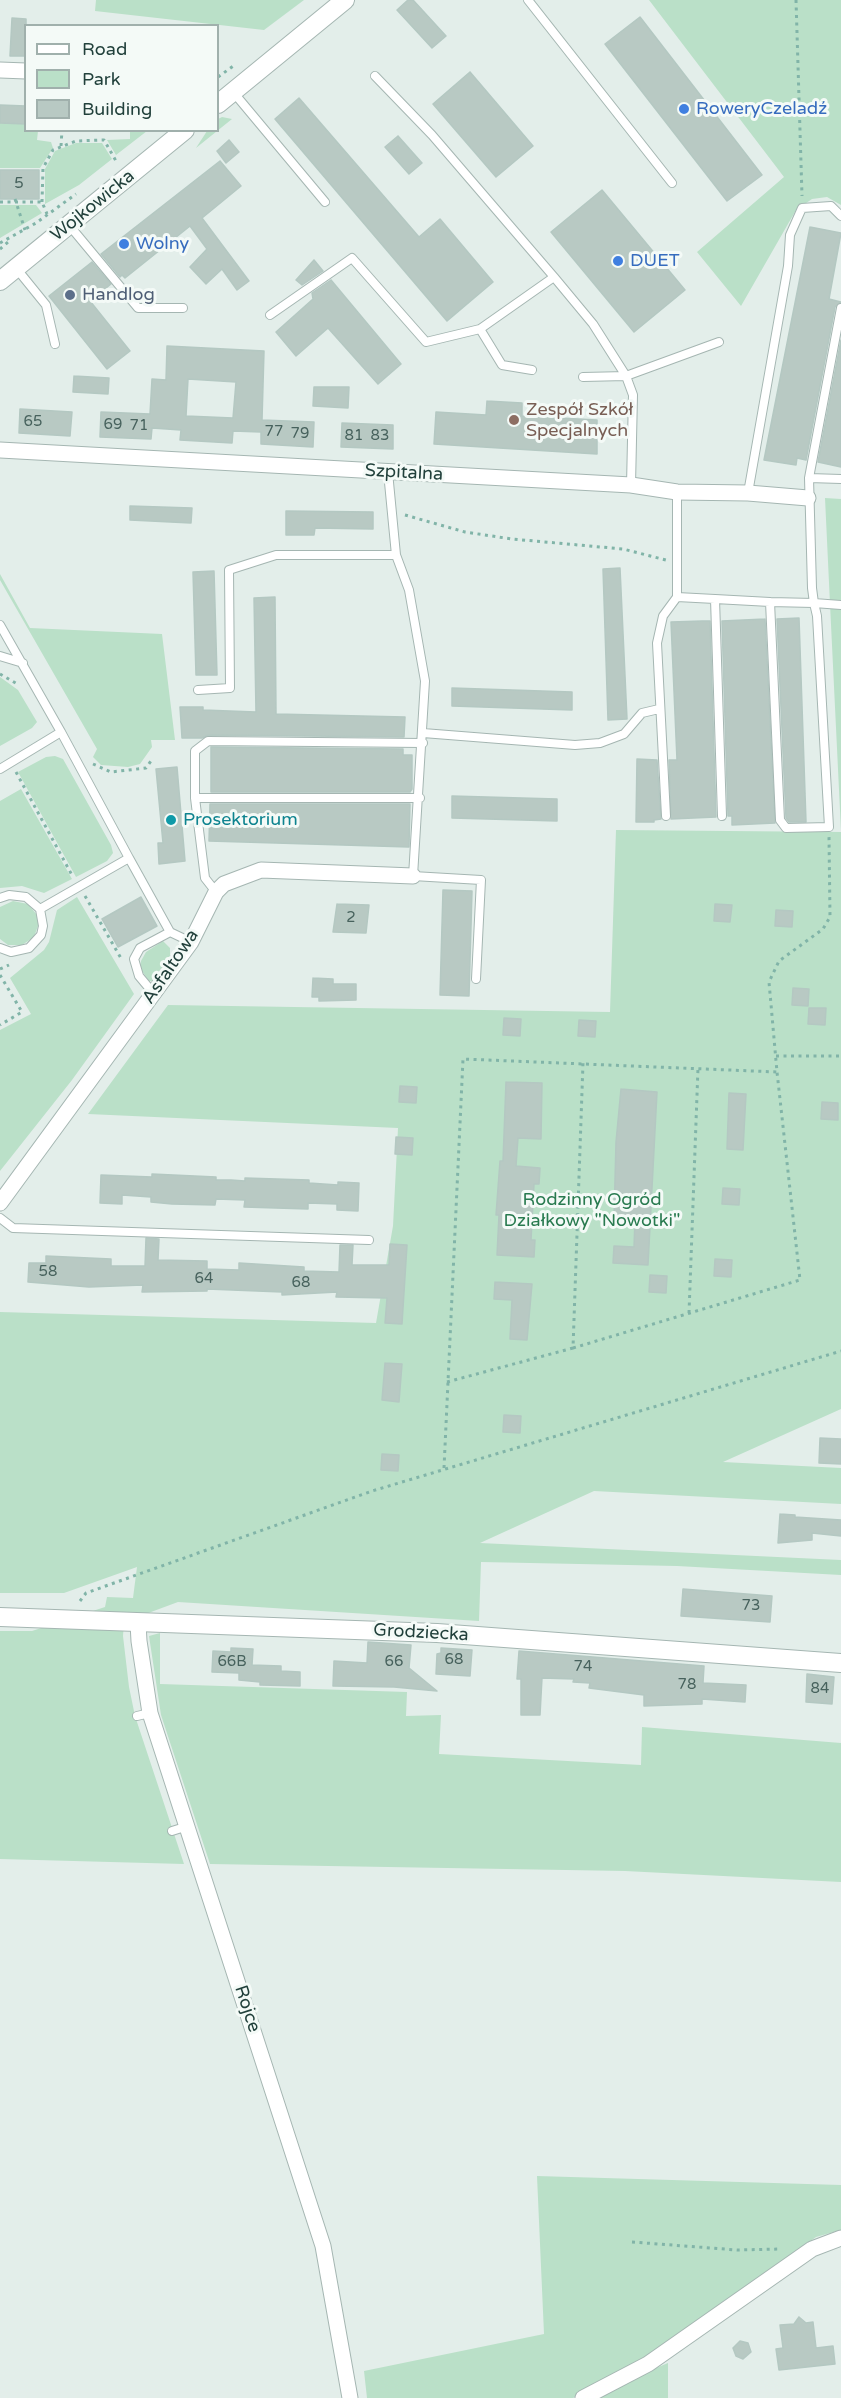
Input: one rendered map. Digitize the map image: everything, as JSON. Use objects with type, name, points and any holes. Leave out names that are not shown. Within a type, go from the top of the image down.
[{"type":"street","points":[[222,100],[345,0]]},
{"type":"street","points":[[0,70],[24,71]]},
{"type":"street","name":"Wojkowicka","points":[[0,281],[183,132]]},
{"type":"street","name":"Szpitalna","points":[[0,450],[631,485],[677,492],[748,493],[808,498]]},
{"type":"street","points":[[216,892],[224,884],[261,870],[413,876]]},
{"type":"street","name":"Asfaltowa","points":[[0,1203],[191,942],[216,892]]},
{"type":"street","name":"Grodziecka","points":[[0,1617],[437,1633],[841,1663]]},
{"type":"street","name":"Rojce","points":[[138,1623],[144,1715],[188,1826],[324,2246],[350,2398]]},
{"type":"street","points":[[583,2398],[648,2364],[807,2253],[841,2238]]},
{"type":"lane","points":[[528,0],[672,183]]},
{"type":"lane","points":[[375,76],[432,135],[554,277],[593,324],[626,376],[633,395],[631,485]]},
{"type":"lane","points":[[222,100],[325,202]]},
{"type":"lane","points":[[748,493],[789,266],[790,235],[802,208],[831,206],[841,216]]},
{"type":"lane","points":[[69,225],[138,308],[183,308]]},
{"type":"lane","points":[[270,315],[352,258],[426,342],[480,329],[554,277]]},
{"type":"lane","points":[[16,268],[46,305],[55,344]]},
{"type":"lane","points":[[770,602],[780,820],[786,828],[829,826],[808,498],[809,478],[841,308]]},
{"type":"lane","points":[[480,329],[502,366],[532,370]]},
{"type":"lane","points":[[583,377],[626,376],[719,342]]},
{"type":"lane","points":[[388,472],[396,555],[409,590],[425,681],[420,798],[413,876],[481,880],[476,979]]},
{"type":"lane","points":[[809,478],[841,479]]},
{"type":"lane","points":[[666,816],[657,643],[663,616],[677,597],[677,492]]},
{"type":"lane","points":[[198,690],[230,688],[229,570],[276,555],[396,555]]},
{"type":"lane","points":[[677,597],[841,605]]},
{"type":"lane","points":[[715,599],[722,816]]},
{"type":"lane","points":[[0,625],[62,732],[170,932],[191,942]]},
{"type":"lane","points":[[0,656],[23,663]]},
{"type":"lane","points":[[423,733],[575,745],[600,743],[624,734],[642,713],[659,709]]},
{"type":"lane","points":[[0,769],[62,732]]},
{"type":"lane","points":[[216,892],[205,878],[195,798],[195,751],[208,741],[423,743]]},
{"type":"lane","points":[[195,798],[420,798]]},
{"type":"lane","points":[[40,909],[129,858]]},
{"type":"lane","points":[[0,898],[18,895],[26,897],[40,909],[43,926],[36,943],[20,952],[0,948]]},
{"type":"lane","points":[[154,994],[139,976],[134,959],[140,948],[170,932]]},
{"type":"lane","points":[[0,1218],[14,1228],[369,1240]]},
{"type":"lane","points":[[172,1831],[188,1826]]},
{"type":"path","points":[[796,0],[802,208]]},
{"type":"path","points":[[219,76],[236,64]]},
{"type":"path","points":[[219,71],[224,72]]},
{"type":"path","points":[[61,147],[62,132]]},
{"type":"path","points":[[47,215],[42,202],[43,168],[53,150],[76,141],[104,139],[116,161]]},
{"type":"path","points":[[108,167],[124,155]]},
{"type":"path","points":[[0,249],[9,240],[77,193]]},
{"type":"path","points":[[0,202],[15,200],[42,202]]},
{"type":"path","points":[[15,200],[25,230]]},
{"type":"path","points":[[0,243],[9,240]]},
{"type":"path","points":[[391,511],[465,532],[512,539],[622,549],[665,560],[676,560]]},
{"type":"path","points":[[0,674],[22,687]]},
{"type":"path","points":[[93,764],[111,772],[146,768],[153,758]]},
{"type":"path","points":[[19,778],[126,967]]},
{"type":"path","points":[[447,1382],[573,1348],[800,1280],[769,982],[780,960],[823,929],[830,917],[829,826]]},
{"type":"path","points":[[0,975],[22,1012],[0,1025]]},
{"type":"path","points":[[776,1056],[841,1056]]},
{"type":"path","points":[[444,1468],[463,1059],[583,1062],[777,1072]]},
{"type":"path","points":[[573,1348],[583,1062]]},
{"type":"path","points":[[689,1313],[698,1068]]},
{"type":"path","points":[[67,1620],[86,1593],[444,1468],[841,1351]]},
{"type":"path","points":[[632,2242],[737,2250],[791,2249],[807,2253]]},
{"type":"green space","points":[[96,0],[304,0],[264,30],[95,11]]},
{"type":"green space","points":[[649,0],[841,0],[841,205],[827,197],[812,199],[796,210],[741,306],[697,252],[784,177]]},
{"type":"green space","points":[[222,117],[232,119],[219,129],[219,118]]},
{"type":"green space","points":[[0,123],[24,124],[24,132],[38,132],[37,140],[51,142],[53,148],[40,168],[0,168]]},
{"type":"green space","points":[[130,132],[146,132],[116,155],[107,140],[130,139]]},
{"type":"green space","points":[[206,132],[216,132],[196,148]]},
{"type":"green space","points":[[76,143],[102,143],[112,159],[79,185],[45,204],[45,169],[55,151]]},
{"type":"green space","points":[[0,205],[36,205],[42,213],[0,238]]},
{"type":"green space","points":[[825,498],[841,499],[841,831],[830,604]]},
{"type":"green space","points":[[0,574],[30,628],[162,634],[175,740],[151,740],[152,747],[140,764],[128,767],[101,765],[93,757],[97,749],[0,580]]},
{"type":"green space","points":[[0,677],[18,690],[37,722],[32,728],[0,746]]},
{"type":"green space","points":[[55,756],[63,759],[111,845],[113,853],[107,861],[76,877],[18,772],[46,757]]},
{"type":"green space","points":[[21,789],[72,879],[44,893],[22,886],[0,888],[0,801]]},
{"type":"green space","name":"Rodzinny Ogród Działkowy \"Nowotki\"","points":[[616,830],[841,832],[841,1409],[723,1462],[841,1468],[841,1504],[594,1491],[480,1543],[841,1560],[841,1575],[677,1566],[481,1562],[479,1621],[178,1602],[124,1622],[123,1636],[135,1716],[184,1864],[0,1859],[0,1631],[32,1631],[105,1607],[107,1597],[133,1598],[137,1567],[64,1593],[0,1593],[0,1312],[376,1323],[393,1226],[398,1128],[88,1114],[168,1005],[610,1012]]},
{"type":"green space","points":[[77,897],[134,994],[72,1080],[0,1171],[0,1030],[31,1014],[10,978],[44,950],[49,942],[57,910]]},
{"type":"green space","points":[[13,901],[28,904],[37,915],[39,923],[34,937],[22,945],[8,945],[0,939],[0,907]]},
{"type":"green space","points":[[163,941],[170,948],[170,961],[155,981],[149,981],[140,968],[141,961],[146,952]]},
{"type":"green space","points":[[160,1633],[160,1684],[407,1692],[406,1716],[441,1715],[439,1754],[641,1765],[642,1727],[841,1743],[841,1882],[625,1871],[210,1864],[161,1715],[149,1636]]},
{"type":"green space","points":[[537,2176],[841,2185],[841,2230],[816,2237],[652,2355],[573,2398],[367,2398],[364,2371],[544,2334]]},
{"type":"green space","points":[[668,2363],[668,2398],[594,2398],[644,2373]]},
{"type":"building","points":[[408,0],[413,0],[446,36],[432,48],[397,10]]},
{"type":"building","name":"RoweryCzeladź","points":[[640,17],[762,175],[727,201],[605,44]]},
{"type":"building","points":[[12,18],[26,19],[24,56],[10,56]]},
{"type":"building","points":[[470,72],[533,146],[496,177],[433,104]]},
{"type":"building","points":[[299,98],[419,237],[440,219],[493,282],[447,321],[275,119]]},
{"type":"building","points":[[0,105],[24,106],[24,124],[0,123]]},
{"type":"building","points":[[398,136],[422,163],[409,174],[385,147]]},
{"type":"building","points":[[229,140],[239,152],[226,163],[217,151]]},
{"type":"building","points":[[220,161],[241,186],[202,218],[249,281],[237,290],[222,269],[206,284],[190,267],[207,249],[190,226],[125,278],[122,275],[120,277],[101,254]]},
{"type":"building","points":[[0,170],[39,170],[39,199],[0,199]]},
{"type":"building","name":"DUET","points":[[602,190],[685,290],[634,332],[551,232]]},
{"type":"building","points":[[810,227],[841,233],[829,299],[841,302],[835,307],[806,460],[797,458],[796,465],[764,460]]},
{"type":"building","points":[[314,260],[323,271],[302,285],[296,280]]},
{"type":"building","points":[[92,262],[111,284],[90,301],[130,351],[107,369],[49,296]]},
{"type":"building","points":[[331,280],[401,364],[378,384],[328,328],[296,356],[276,332],[313,299],[312,293]]},
{"type":"building","points":[[841,340],[841,467],[818,462]]},
{"type":"building","points":[[167,346],[264,351],[262,420],[314,422],[313,447],[261,444],[261,432],[233,431],[232,443],[180,440],[181,430],[152,428],[151,439],[100,437],[101,412],[150,414],[152,379],[166,380]],"holes":[[[188,379],[236,382],[233,418],[186,416]]]},
{"type":"building","points":[[74,376],[109,378],[108,394],[73,392]]},
{"type":"building","points":[[314,387],[349,387],[348,408],[313,406]]},
{"type":"building","points":[[487,401],[522,403],[522,416],[597,420],[597,454],[434,444],[436,412],[486,415]]},
{"type":"building","points":[[20,409],[72,412],[70,436],[19,433]]},
{"type":"building","points":[[342,423],[393,425],[393,449],[341,447]]},
{"type":"building","points":[[130,506],[192,508],[191,523],[130,520]]},
{"type":"building","points":[[286,511],[373,512],[373,529],[315,528],[314,535],[286,535]]},
{"type":"building","points":[[620,568],[627,719],[608,720],[603,569]]},
{"type":"building","points":[[214,571],[217,675],[196,675],[193,572]]},
{"type":"building","points":[[275,597],[276,714],[405,717],[404,737],[208,735],[202,738],[182,738],[180,707],[256,712],[254,598]]},
{"type":"building","points":[[799,618],[806,822],[789,822],[786,818],[777,619]]},
{"type":"building","points":[[765,619],[775,823],[732,825],[732,816],[728,816],[722,621]]},
{"type":"building","points":[[710,621],[716,817],[671,819],[669,760],[677,760],[671,622]]},
{"type":"building","points":[[452,688],[572,692],[572,710],[452,706]]},
{"type":"building","points":[[211,747],[403,749],[403,755],[412,755],[412,789],[410,792],[211,792]]},
{"type":"building","points":[[637,759],[657,760],[661,819],[654,820],[654,822],[636,822]]},
{"type":"building","name":"Prosektorium","points":[[177,767],[185,861],[159,864],[158,843],[163,843],[156,769]]},
{"type":"building","points":[[452,796],[557,799],[557,821],[452,818]]},
{"type":"building","points":[[210,804],[410,804],[409,847],[209,841]]},
{"type":"building","points":[[443,890],[472,891],[469,996],[440,995]]},
{"type":"building","points":[[141,897],[157,926],[118,947],[102,919]]},
{"type":"building","points":[[337,904],[369,905],[366,933],[333,932]]},
{"type":"building","points":[[715,904],[732,905],[730,922],[714,921]]},
{"type":"building","points":[[776,910],[793,911],[792,927],[775,926]]},
{"type":"building","points":[[313,978],[333,979],[333,984],[356,984],[356,1000],[319,1001],[319,997],[312,997]]},
{"type":"building","points":[[793,988],[809,989],[808,1006],[792,1005]]},
{"type":"building","points":[[809,1008],[826,1008],[825,1025],[808,1024]]},
{"type":"building","points":[[504,1018],[521,1019],[520,1036],[503,1035]]},
{"type":"building","points":[[579,1020],[596,1021],[595,1037],[578,1036]]},
{"type":"building","points":[[506,1082],[542,1083],[541,1139],[518,1138],[516,1166],[540,1168],[539,1184],[534,1184],[531,1240],[535,1240],[534,1257],[497,1255],[499,1215],[496,1215],[500,1161],[503,1161]]},
{"type":"building","points":[[400,1086],[417,1087],[416,1103],[399,1102]]},
{"type":"building","points":[[621,1089],[657,1092],[648,1265],[613,1263],[614,1246],[634,1247],[635,1220],[614,1219],[616,1142]]},
{"type":"building","points":[[729,1093],[746,1094],[743,1150],[727,1149]]},
{"type":"building","points":[[822,1102],[838,1103],[838,1120],[821,1119]]},
{"type":"building","points":[[396,1137],[413,1138],[412,1155],[395,1154]]},
{"type":"building","points":[[152,1174],[216,1177],[216,1180],[245,1181],[245,1178],[309,1180],[309,1183],[338,1185],[338,1182],[359,1183],[358,1211],[337,1210],[337,1204],[308,1203],[308,1209],[244,1207],[245,1200],[216,1199],[215,1205],[172,1204],[151,1202],[151,1197],[122,1195],[122,1204],[100,1203],[101,1175],[152,1177]]},
{"type":"building","points":[[723,1188],[740,1189],[739,1205],[722,1204]]},
{"type":"building","points":[[146,1238],[159,1239],[158,1260],[207,1261],[207,1269],[239,1270],[239,1263],[304,1267],[304,1271],[339,1272],[340,1245],[353,1245],[352,1265],[389,1265],[390,1244],[407,1245],[402,1324],[385,1323],[387,1298],[336,1297],[337,1292],[282,1295],[282,1292],[207,1289],[207,1291],[142,1292],[143,1285],[89,1287],[28,1282],[29,1263],[46,1263],[46,1256],[111,1259],[111,1266],[145,1266]]},
{"type":"building","points":[[715,1259],[732,1260],[731,1277],[714,1276]]},
{"type":"building","points":[[650,1275],[667,1276],[666,1293],[649,1292]]},
{"type":"building","points":[[495,1282],[532,1284],[527,1340],[510,1339],[512,1300],[494,1299]]},
{"type":"building","points":[[385,1363],[402,1364],[399,1402],[382,1400]]},
{"type":"building","points":[[504,1415],[521,1416],[520,1433],[503,1432]]},
{"type":"building","points":[[820,1438],[841,1439],[841,1464],[819,1463]]},
{"type":"building","points":[[382,1454],[399,1455],[398,1471],[381,1470]]},
{"type":"building","points":[[780,1514],[841,1520],[841,1536],[812,1533],[812,1540],[778,1543]]},
{"type":"building","points":[[683,1589],[772,1596],[770,1622],[681,1616]]},
{"type":"building","points":[[368,1642],[411,1645],[409,1668],[437,1691],[394,1687],[333,1686],[334,1661],[367,1663]]},
{"type":"building","points":[[231,1648],[253,1649],[252,1665],[281,1666],[281,1671],[300,1672],[300,1686],[260,1685],[260,1682],[239,1680],[239,1673],[212,1672],[213,1651],[231,1652]]},
{"type":"building","points":[[441,1648],[472,1650],[470,1676],[436,1674],[437,1654],[441,1653]]},
{"type":"building","points":[[519,1651],[704,1666],[703,1683],[746,1685],[745,1702],[702,1699],[702,1704],[644,1706],[644,1695],[589,1688],[590,1683],[573,1682],[574,1679],[542,1678],[540,1715],[521,1715],[521,1679],[517,1679]]},
{"type":"building","points":[[807,1674],[834,1677],[832,1704],[806,1702]]},
{"type":"building","points":[[799,2317],[806,2323],[813,2322],[816,2348],[833,2346],[835,2364],[779,2370],[776,2349],[783,2348],[780,2325],[794,2324]]},
{"type":"building","points":[[740,2341],[748,2343],[751,2352],[743,2359],[736,2356],[733,2348]]},
{"type":"place","name":"RoweryCzeladź","points":[[684,109]]},
{"type":"place","name":"Wolny","points":[[124,244]]},
{"type":"place","name":"DUET","points":[[618,261]]},
{"type":"place","name":"Handlog","points":[[70,295]]},
{"type":"place","name":"Zespół Szkół Specjalnych","points":[[514,420]]},
{"type":"place","name":"Prosektorium","points":[[171,820]]}]
